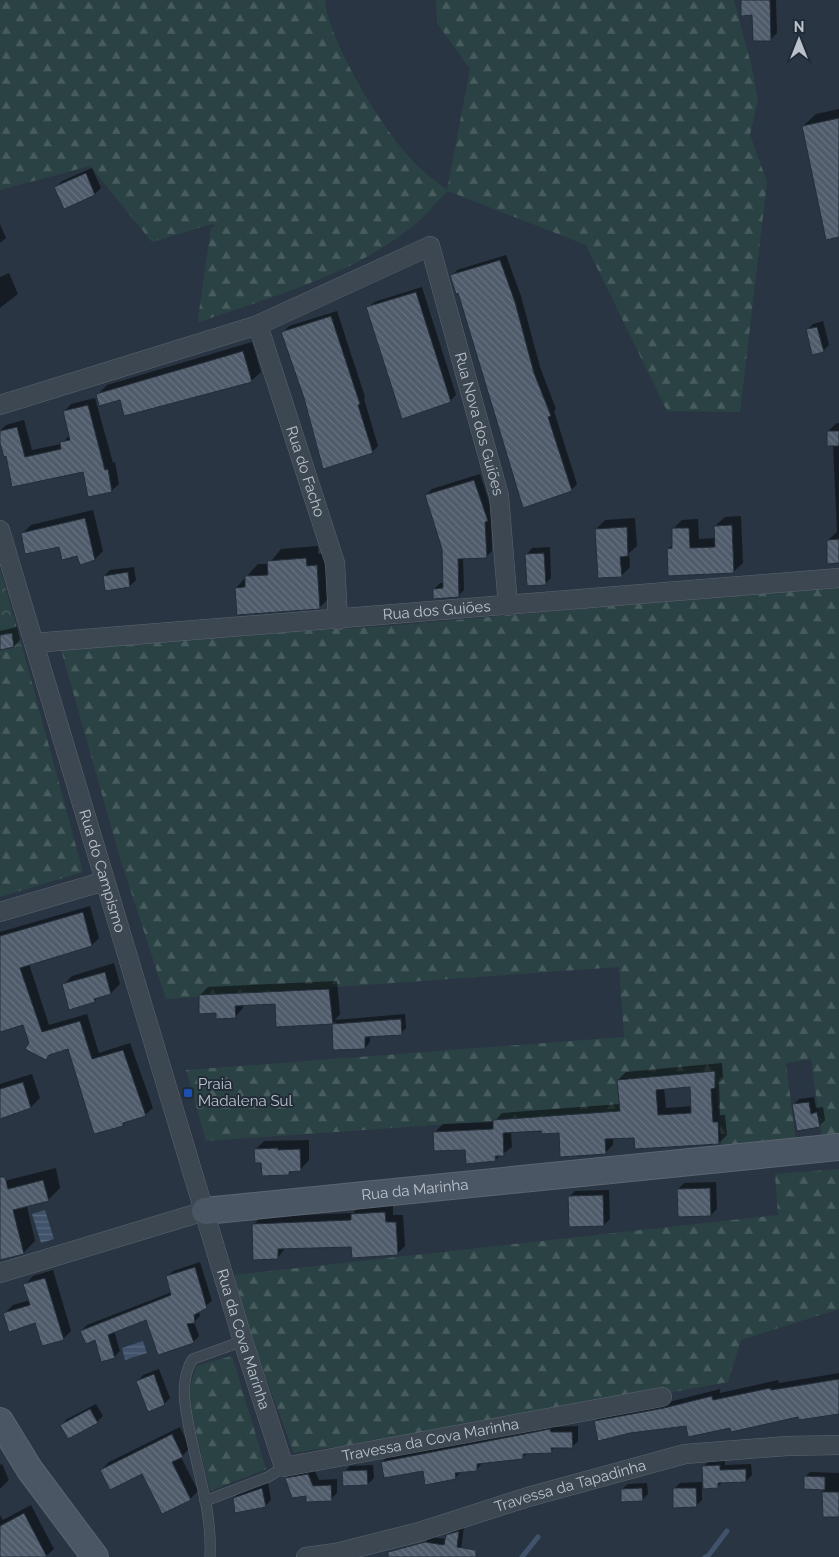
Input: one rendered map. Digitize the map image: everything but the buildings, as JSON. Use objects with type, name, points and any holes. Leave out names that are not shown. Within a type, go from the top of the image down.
[{"type":"street","name":"Rua Nova dos Guiões","points":[[258,325],[430,246],[499,496],[508,606]]},
{"type":"street","points":[[0,405],[258,325]]},
{"type":"street","name":"Rua do Facho","points":[[258,325],[335,563],[338,620]]},
{"type":"street","name":"Rua do Campismo","points":[[0,530],[104,881],[205,1211]]},
{"type":"street","name":"Rua dos Guiões","points":[[34,643],[338,620],[839,578]]},
{"type":"street","points":[[0,912],[104,881]]},
{"type":"street","name":"Rua da Marinha","points":[[0,1274],[205,1211],[839,1147]]},
{"type":"street","name":"Rua da Cova Marinha","points":[[205,1211],[243,1341],[284,1467]]},
{"type":"street","name":"Travessa da Cova Marinha","points":[[284,1467],[662,1397]]},
{"type":"street","points":[[0,1421],[30,1470],[96,1557]]},
{"type":"street","name":"Travessa da Tapadinha","points":[[306,1557],[336,1553],[419,1532],[528,1497],[685,1454],[787,1446],[839,1445]]},
{"type":"lane","points":[[210,1557],[211,1541],[205,1501],[184,1402],[188,1365],[193,1359],[243,1341]]},
{"type":"lane","name":"Travessa da Cova Marinha","points":[[205,1501],[268,1477],[284,1467]]},
{"type":"green space","points":[[0,0],[325,0],[328,18],[336,39],[374,109],[403,149],[422,170],[447,190],[470,69],[437,23],[436,0],[734,0],[752,68],[758,100],[750,135],[767,182],[740,412],[667,411],[586,245],[448,191],[413,226],[364,258],[311,283],[199,322],[211,228],[216,226],[212,224],[152,242],[90,166],[0,190]]},
{"type":"green space","points":[[0,569],[22,646],[0,650]]},
{"type":"green space","points":[[839,586],[839,1137],[822,1139],[811,1059],[786,1063],[796,1141],[722,1148],[714,1071],[617,1079],[620,1112],[206,1141],[186,1070],[624,1037],[619,967],[166,999],[120,858],[60,646],[388,626]]},
{"type":"green space","points":[[22,646],[83,872],[0,897],[0,650]]},
{"type":"green space","points":[[839,1169],[839,1309],[741,1340],[728,1382],[423,1438],[294,1453],[250,1335],[234,1275],[778,1215],[775,1174]]},
{"type":"green space","points":[[232,1356],[266,1469],[210,1491],[188,1397],[196,1366]]},
{"type":"water","points":[[45,1210],[54,1239],[41,1243],[32,1214]]},
{"type":"water","points":[[143,1341],[147,1353],[125,1360],[122,1348]]},
{"type":"waterway","points":[[705,1557],[708,1556],[727,1531]]},
{"type":"waterway","points":[[522,1557],[538,1537]]},
{"type":"place","name":"Praia Madalena Sul","points":[[188,1093]]}]
